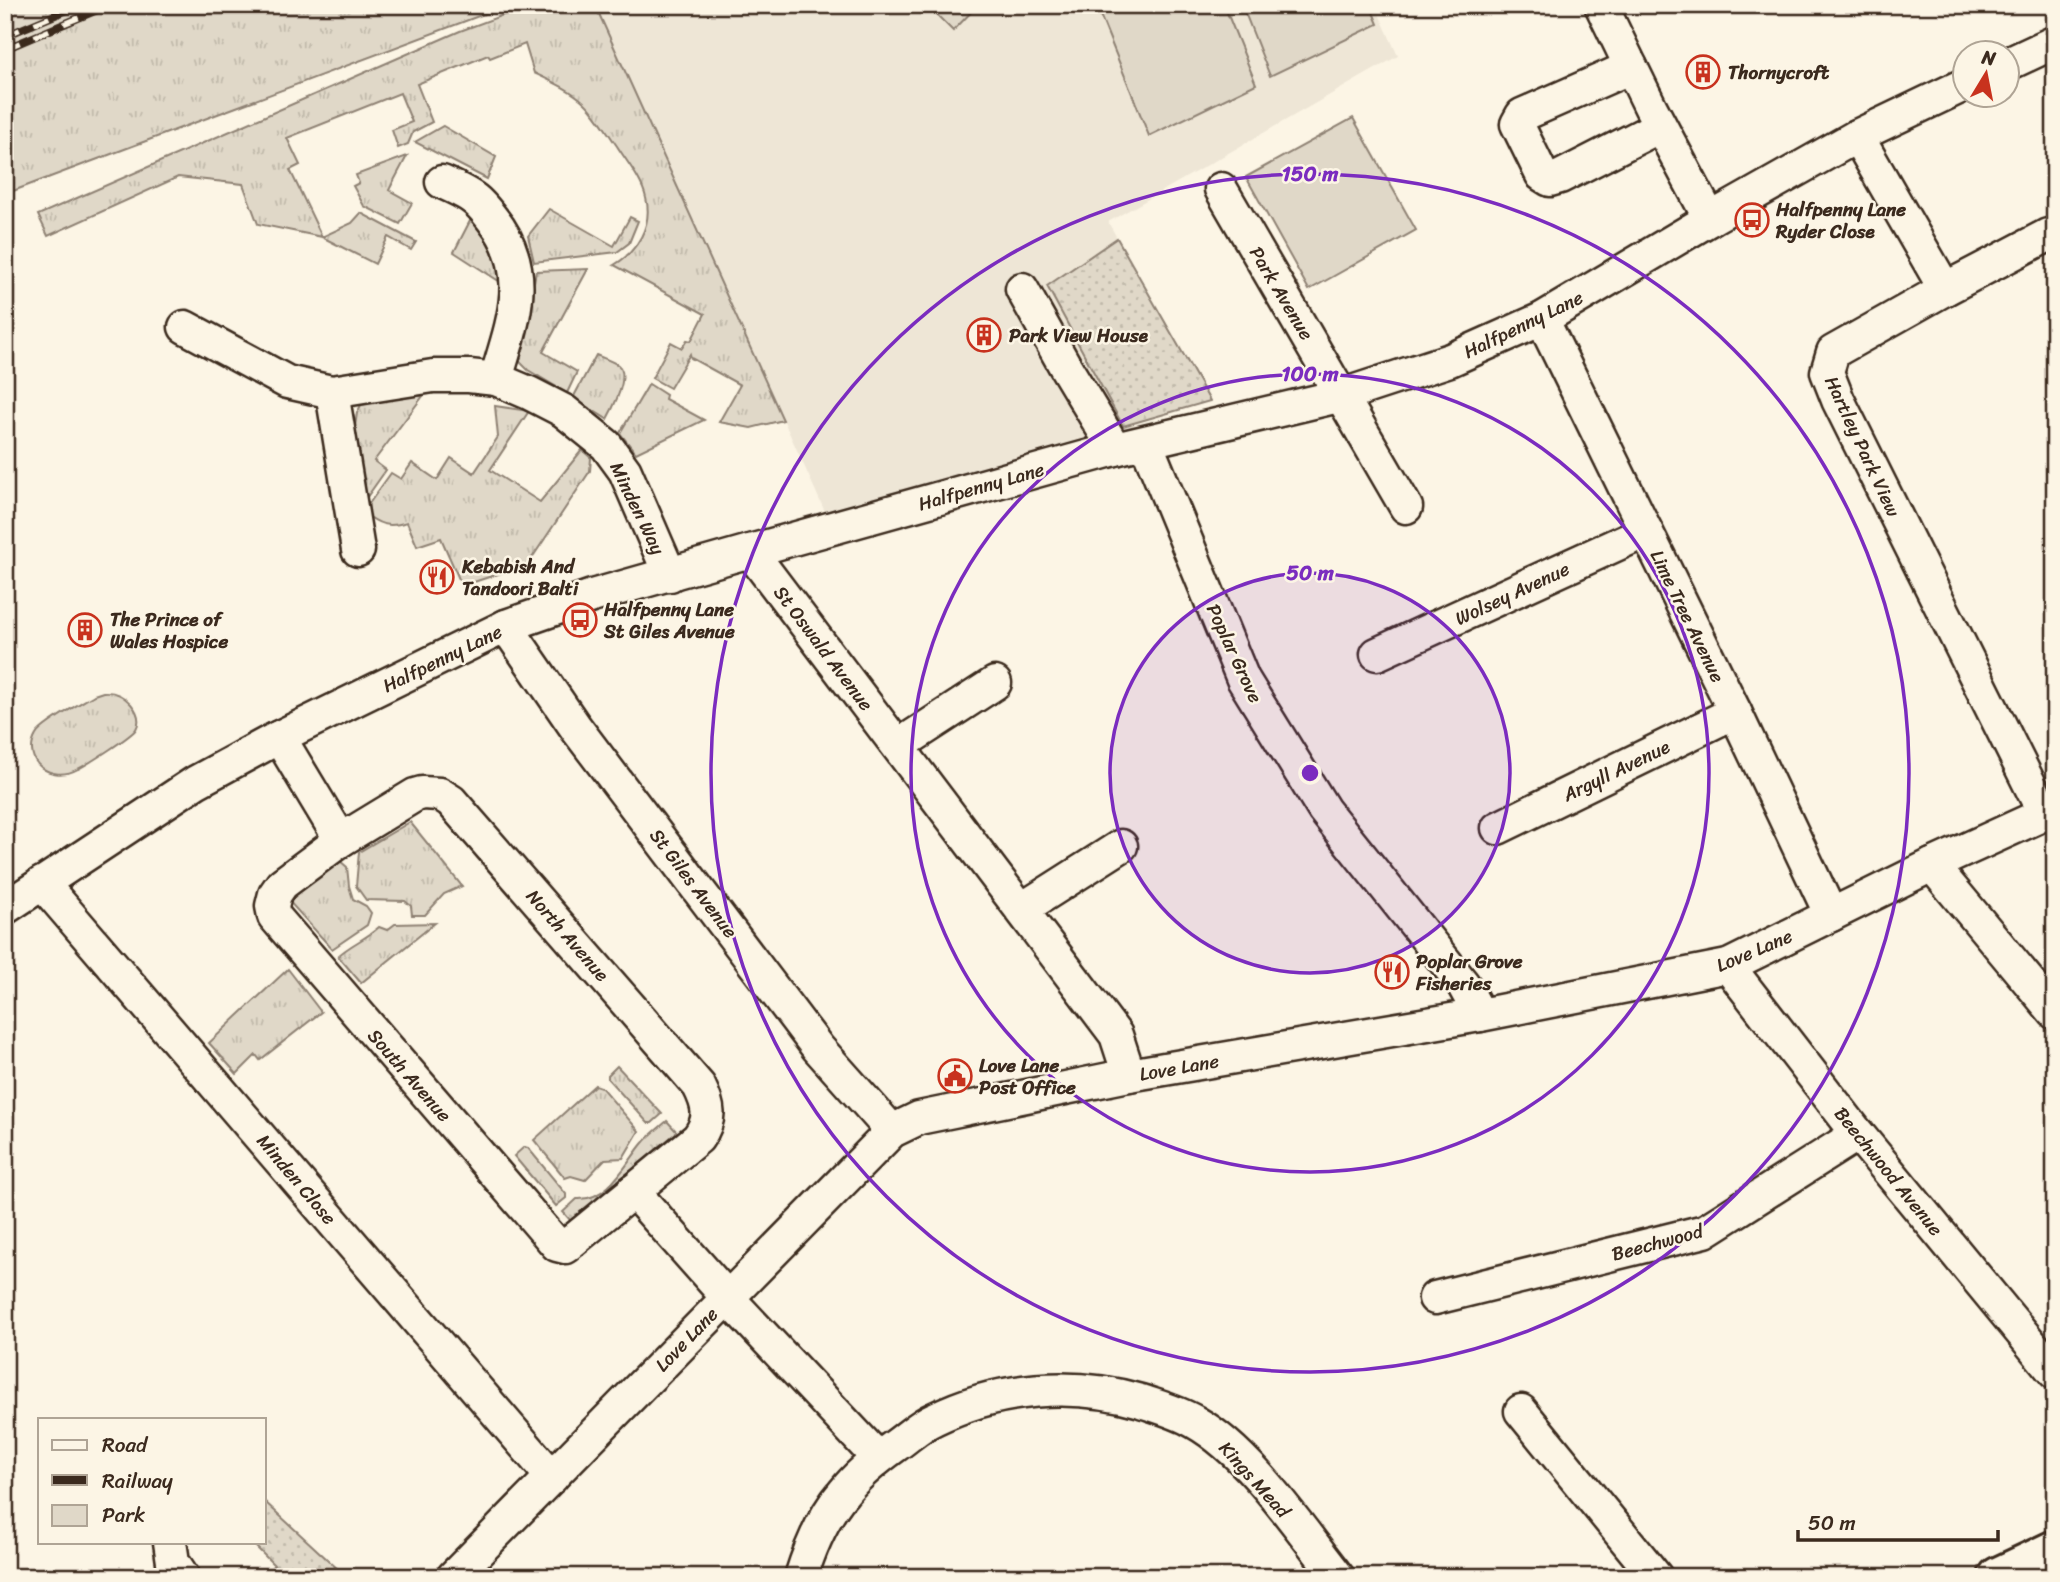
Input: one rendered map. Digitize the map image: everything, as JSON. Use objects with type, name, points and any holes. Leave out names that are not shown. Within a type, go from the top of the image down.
[{"type":"main road","points":[[1998,1577],[2055,1550]]},
{"type":"street","points":[[1601,5],[1660,126],[1710,219]]},
{"type":"street","points":[[2022,57],[2055,42]]},
{"type":"street","points":[[1631,67],[1522,115],[1517,124],[1542,175],[1550,180],[1560,177],[1660,126]]},
{"type":"street","name":"Halfpenny Lane","points":[[5,908],[196,782],[279,737],[506,626],[592,596],[750,551],[1130,446],[1343,395],[1450,360],[1542,319],[1857,136],[1952,90]]},
{"type":"street","points":[[1857,136],[1945,289]]},
{"type":"street","points":[[442,181],[469,193],[483,204],[508,242],[516,265],[515,307],[496,379]]},
{"type":"street","name":"Park Avenue","points":[[1221,189],[1406,507]]},
{"type":"street","name":"Hartley Park View","points":[[2049,811],[1838,400],[1827,372],[1833,352],[1945,289],[2048,235],[2055,234]]},
{"type":"street","name":"Poplar Grove","points":[[1022,289],[1065,366],[1130,446],[1260,709],[1324,810],[1464,984],[1480,1015]]},
{"type":"street","name":"Lime Tree Avenue","points":[[1542,319],[1735,712],[1831,915]]},
{"type":"street","name":"Minden Way","points":[[185,327],[287,382],[332,392],[433,376],[496,379],[564,411],[606,445],[625,471],[670,575]]},
{"type":"street","points":[[332,392],[358,550]]},
{"type":"street","name":"Wolsey Avenue","points":[[1377,654],[1646,531]]},
{"type":"street","name":"St Oswald Avenue","points":[[750,551],[1115,1035],[1129,1075]]},
{"type":"street","name":"St Giles Avenue","points":[[506,626],[576,728],[818,1048],[892,1130]]},
{"type":"street","points":[[898,746],[995,683]]},
{"type":"street","name":"Argyll Avenue","points":[[1498,828],[1735,712]]},
{"type":"street","points":[[279,737],[341,840]]},
{"type":"street","name":"North Avenue","points":[[341,840],[415,794],[440,794],[451,802],[699,1086],[708,1104],[709,1119],[705,1128],[698,1138],[633,1191]]},
{"type":"street","name":"Love Lane","points":[[453,1577],[892,1130],[919,1118],[1129,1075],[1480,1015],[1728,966],[1932,865],[2049,811]]},
{"type":"street","name":"South Avenue","points":[[341,840],[282,884],[275,894],[272,906],[274,916],[558,1245],[565,1247],[575,1240],[633,1191]]},
{"type":"street","points":[[1022,909],[1121,845]]},
{"type":"street","points":[[1932,865],[2055,1013]]},
{"type":"street","name":"Minden Close","points":[[42,883],[552,1477]]},
{"type":"street","name":"Beechwood Avenue","points":[[1728,966],[1858,1134],[2055,1373]]},
{"type":"street","name":"Beechwood","points":[[1435,1298],[1705,1231],[1858,1134]]},
{"type":"street","points":[[633,1191],[727,1297],[878,1458]]},
{"type":"street","name":"Kings Mead","points":[[801,1577],[824,1521],[843,1492],[878,1458],[933,1419],[996,1397],[1032,1390],[1072,1388],[1124,1396],[1195,1421],[1220,1439],[1249,1467],[1338,1577]]},
{"type":"street","points":[[1521,1411],[1656,1577]]},
{"type":"shaded area","points":[[595,5],[1375,5],[1398,56],[1108,222],[1210,401],[826,514]]},
{"type":"green space","points":[[5,5],[508,5],[5,194]]},
{"type":"green space","points":[[530,5],[595,5],[783,420],[751,428],[719,422],[740,385],[691,358],[690,354],[670,388],[652,378],[671,342],[682,348],[687,340],[691,341],[705,314],[614,265],[630,253],[645,228],[648,208],[644,191],[634,171],[590,108],[567,90],[534,73],[525,44],[490,58],[488,55],[417,84],[432,122],[413,132],[408,144],[398,148],[392,130],[412,122],[400,93],[287,138],[300,165],[290,170],[322,237],[258,224],[243,184],[178,177],[48,236],[38,215],[460,31]]},
{"type":"green space","points":[[927,5],[978,5],[953,31]]},
{"type":"green space","points":[[1096,5],[1224,5],[1256,84],[1149,136]]},
{"type":"green space","points":[[1242,5],[1370,5],[1378,24],[1270,76]]},
{"type":"green space","points":[[1353,118],[1416,230],[1309,290],[1246,177]]},
{"type":"green space","points":[[443,126],[496,157],[487,179],[415,142]]},
{"type":"green space","points":[[407,156],[389,190],[412,203],[400,224],[364,206],[353,186],[359,183],[356,175]]},
{"type":"green space","points":[[549,209],[614,246],[630,217],[638,221],[629,243],[617,252],[534,262],[528,236]]},
{"type":"green space","points":[[361,213],[416,242],[411,250],[388,237],[375,264],[322,237],[352,223]]},
{"type":"green space","points":[[471,219],[487,221],[505,285],[454,252]]},
{"type":"green space","points":[[1117,238],[1210,401],[1123,426],[1047,286]]},
{"type":"green space","points":[[588,269],[543,352],[577,372],[567,393],[528,370],[520,362],[518,354],[536,271]]},
{"type":"green space","points":[[596,355],[618,365],[622,370],[620,392],[607,419],[573,398]]},
{"type":"green space","points":[[649,384],[666,395],[665,399],[704,420],[636,453],[620,433]]},
{"type":"green space","points":[[409,394],[423,396],[374,461],[386,470],[362,504],[355,426],[357,413],[361,405]]},
{"type":"green space","points":[[495,406],[529,411],[490,470],[540,502],[582,450],[591,458],[590,471],[528,564],[462,586],[441,538],[417,546],[407,522],[384,524],[363,512],[391,473],[401,479],[412,463],[437,480],[451,458],[474,473],[498,437]]},
{"type":"green space","points":[[103,692],[119,694],[131,704],[138,716],[133,733],[100,756],[68,773],[49,772],[41,767],[32,753],[32,745],[39,731],[72,708]]},
{"type":"green space","points":[[410,822],[462,886],[444,894],[425,915],[412,915],[411,906],[405,901],[366,900],[356,886],[359,852]]},
{"type":"green space","points":[[339,860],[347,867],[353,899],[366,906],[371,913],[367,925],[332,949],[286,898]]},
{"type":"green space","points":[[435,923],[361,983],[338,956],[379,927],[387,930],[395,924]]},
{"type":"green space","points":[[288,969],[321,1012],[260,1060],[256,1055],[237,1074],[209,1043]]},
{"type":"green space","points":[[617,1066],[662,1114],[652,1123],[648,1123],[608,1079],[608,1075]]},
{"type":"green space","points":[[595,1085],[601,1087],[639,1131],[623,1158],[605,1159],[585,1180],[571,1176],[565,1178],[534,1140]]},
{"type":"green space","points":[[667,1121],[677,1132],[571,1221],[563,1212],[577,1199],[588,1198],[607,1188],[645,1141]]},
{"type":"green space","points":[[524,1147],[528,1148],[566,1194],[566,1198],[556,1206],[514,1156]]},
{"type":"green space","points":[[266,1503],[341,1572],[334,1577],[261,1577],[274,1565],[253,1544],[266,1544]]},
{"type":"railway","points":[[5,36],[79,5]]},
{"type":"railway","points":[[5,49],[109,5]]},
{"type":"place","name":"Thornycroft","points":[[1703,72]]},
{"type":"place","name":"Halfpenny Lane Ryder Close","points":[[1752,220]]},
{"type":"place","name":"Park View House","points":[[984,335]]},
{"type":"place","name":"Kebabish And Tandoori Balti","points":[[437,577]]},
{"type":"place","name":"Halfpenny Lane St Giles Avenue","points":[[580,620]]},
{"type":"place","name":"The Prince of Wales Hospice","points":[[85,630]]},
{"type":"place","name":"Poplar Grove Fisheries","points":[[1392,972]]},
{"type":"place","name":"Love Lane Post Office","points":[[955,1076]]}]
